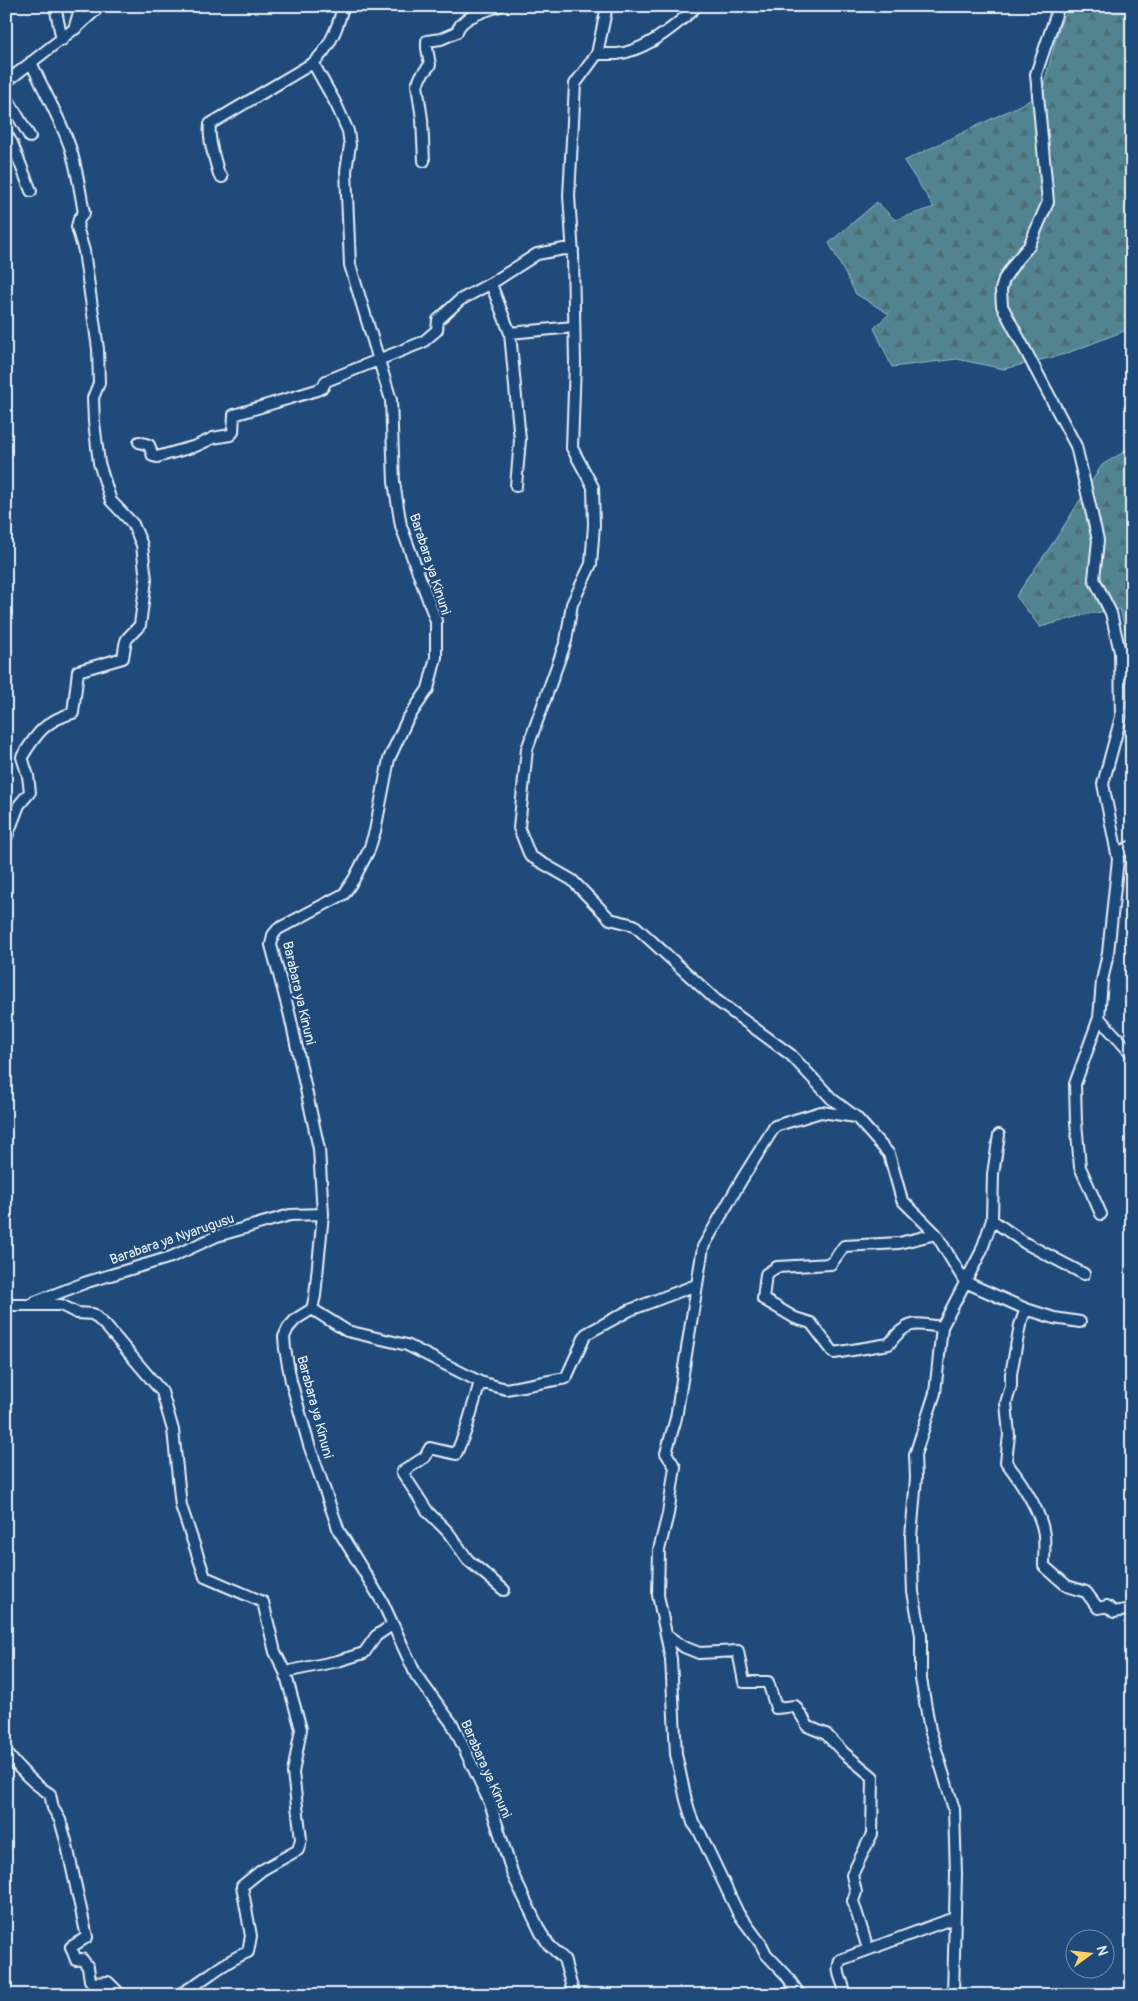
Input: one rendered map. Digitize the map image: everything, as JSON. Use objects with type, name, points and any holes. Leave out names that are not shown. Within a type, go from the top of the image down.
[{"type":"street","points":[[55,6],[62,40]]},
{"type":"street","points":[[74,29],[80,6]]},
{"type":"street","points":[[6,82],[62,40],[100,6]]},
{"type":"street","points":[[222,177],[219,176],[212,150],[209,133],[210,124],[313,64],[321,56],[338,28],[343,6]]},
{"type":"street","points":[[424,161],[422,119],[417,85],[421,76],[430,65],[427,41],[441,39],[457,32],[458,28],[466,20],[498,6]]},
{"type":"street","points":[[607,6],[597,54],[575,84],[569,196],[576,363],[572,448],[593,487],[594,525],[591,564],[572,604],[566,641],[527,749],[518,828],[530,856],[572,880],[610,919],[634,925],[716,1000],[791,1055],[832,1099],[856,1117],[889,1154],[902,1200],[936,1234],[966,1282],[1026,1309],[1054,1318],[1080,1322]]},
{"type":"street","points":[[597,54],[618,54],[649,43],[680,23],[697,6]]},
{"type":"street","points":[[1059,6],[1036,74],[1048,202],[1029,246],[1004,279],[1001,290],[1002,306],[1076,446],[1098,540],[1094,580],[1110,613],[1120,652],[1121,717],[1103,784],[1118,859],[1099,1018],[1075,1084],[1080,1167],[1101,1214]]},
{"type":"street","points":[[6,839],[19,805],[30,792],[28,776],[22,756],[31,742],[49,722],[73,713],[78,671],[123,658],[124,642],[128,635],[140,624],[146,580],[142,545],[133,524],[111,501],[99,463],[94,422],[94,398],[99,383],[98,350],[84,251],[77,227],[79,219],[84,213],[70,148],[44,87],[31,62]]},
{"type":"street","name":"Barabara ya Kinuni","points":[[313,64],[336,104],[348,131],[350,145],[346,171],[350,265],[392,400],[394,482],[401,526],[436,621],[436,657],[428,689],[406,720],[389,759],[375,831],[369,850],[354,879],[344,894],[278,929],[273,935],[271,945],[290,1016],[319,1149],[323,1214],[316,1296],[312,1309],[288,1328],[284,1336],[285,1349],[291,1381],[309,1444],[339,1531],[383,1603],[416,1675],[453,1724],[490,1803],[512,1875],[541,1933],[549,1945],[564,1958],[574,1995]]},
{"type":"street","points":[[6,96],[30,138]]},
{"type":"street","points":[[6,134],[12,143],[31,191]]},
{"type":"street","points":[[139,442],[149,445],[153,456],[157,457],[196,446],[213,438],[230,435],[233,432],[234,415],[317,390],[323,387],[326,381],[423,342],[437,330],[438,320],[460,300],[491,284],[537,254],[564,249],[572,250]]},
{"type":"street","points":[[491,284],[510,333],[520,440],[516,486]]},
{"type":"street","points":[[510,333],[573,326]]},
{"type":"street","points":[[1117,853],[1132,846]]},
{"type":"street","points":[[1099,1018],[1132,1054]]},
{"type":"street","points":[[800,1995],[786,1975],[766,1954],[761,1944],[738,1913],[694,1823],[683,1789],[676,1754],[671,1659],[668,1636],[658,1595],[659,1550],[668,1514],[675,1467],[666,1453],[676,1418],[703,1247],[742,1178],[775,1126],[821,1112],[856,1117]]},
{"type":"street","points":[[953,1995],[956,1874],[954,1809],[930,1730],[921,1679],[920,1635],[913,1592],[911,1537],[916,1478],[915,1455],[935,1393],[942,1327],[981,1252],[992,1220],[993,1174],[999,1135]]},
{"type":"street","name":"Barabara ya Nyarugusu","points":[[32,1304],[87,1282],[171,1257],[217,1236],[290,1215],[323,1214]]},
{"type":"street","points":[[992,1220],[1025,1242],[1084,1274]]},
{"type":"street","points":[[936,1234],[899,1243],[844,1246],[831,1264],[777,1267],[766,1274],[763,1299],[795,1318],[810,1323],[834,1353],[889,1344],[898,1332],[915,1323],[942,1327]]},
{"type":"street","points":[[312,1309],[347,1331],[407,1345],[480,1382],[506,1389],[566,1378],[586,1334],[630,1310],[696,1285]]},
{"type":"street","name":"Barabara ya Nyarugusu","points":[[6,1304],[61,1305],[77,1313],[93,1314],[162,1392],[174,1430],[181,1506],[205,1577],[263,1602],[275,1652],[285,1672],[302,1729],[293,1772],[301,1839],[298,1850],[262,1870],[242,1886],[250,1936],[248,1952],[216,1969],[191,1988],[178,1995]]},
{"type":"street","points":[[1026,1309],[1020,1325],[1006,1403],[1009,1435],[1006,1462],[1038,1516],[1044,1533],[1044,1566],[1067,1586],[1086,1592],[1098,1608],[1107,1606],[1114,1612],[1132,1608]]},
{"type":"street","points":[[480,1382],[466,1430],[456,1454],[430,1448],[425,1457],[402,1472],[428,1512],[448,1532],[468,1560],[504,1590]]},
{"type":"street","points":[[285,1672],[338,1661],[364,1653],[376,1636],[392,1625]]},
{"type":"street","points":[[668,1636],[684,1647],[700,1653],[738,1651],[744,1682],[767,1681],[776,1708],[795,1706],[807,1726],[826,1734],[844,1753],[873,1776],[872,1834],[852,1875],[856,1892],[853,1902],[868,1949]]},
{"type":"street","points":[[6,1752],[26,1776],[38,1787],[50,1794],[53,1808],[60,1820],[73,1877],[79,1894],[82,1919],[87,1937],[71,1947],[76,1960],[82,1959],[88,1967],[92,1983],[108,1982],[121,1995]]},
{"type":"street","points":[[845,1995],[845,1988],[837,1969],[840,1960],[954,1918]]},
{"type":"green space","points":[[1071,6],[1132,6],[1132,328],[1065,354],[1004,369],[957,359],[892,367],[874,328],[889,314],[856,294],[829,243],[877,202],[895,220],[934,207],[904,161],[1041,95],[1060,24]]},
{"type":"green space","points":[[1132,447],[1132,658],[1120,609],[1088,614],[1040,627],[1016,596],[1057,537],[1102,465]]}]
